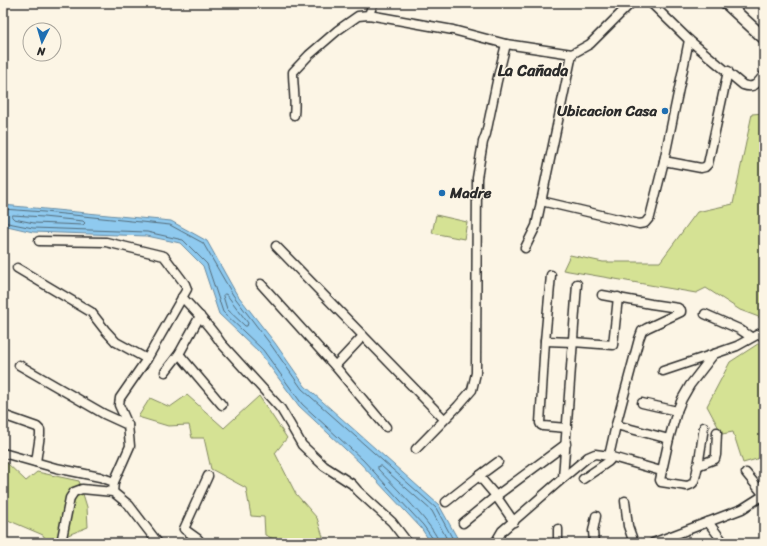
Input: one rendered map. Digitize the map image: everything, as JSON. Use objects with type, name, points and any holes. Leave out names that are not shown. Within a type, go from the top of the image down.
[{"type":"main road","points":[[726,3],[764,38]]},
{"type":"street","points":[[368,15],[372,3]]},
{"type":"street","points":[[294,115],[293,72],[309,55],[338,30],[358,16],[368,15],[453,30],[506,44],[572,54],[590,44],[631,3]]},
{"type":"street","points":[[652,3],[689,40],[743,85],[749,87],[754,86],[764,75]]},
{"type":"street","points":[[541,201],[639,224],[645,223],[650,217],[664,161],[689,40]]},
{"type":"street","points":[[416,449],[472,390],[476,373],[477,178],[483,142],[506,44]]},
{"type":"street","points":[[525,248],[536,226],[572,54]]},
{"type":"street","points":[[664,161],[701,168],[708,164],[728,71]]},
{"type":"street","points":[[39,241],[106,242],[164,256],[185,284],[187,289],[147,359],[120,398],[119,405],[128,425],[130,446],[114,482],[113,492]]},
{"type":"street","points":[[276,246],[444,419]]},
{"type":"street","points":[[17,268],[91,312],[116,342],[147,359]]},
{"type":"street","points":[[550,275],[540,425],[567,428]]},
{"type":"street","points":[[261,284],[336,366],[386,428]]},
{"type":"street","points":[[563,478],[577,284]]},
{"type":"street","points":[[583,479],[610,460],[609,456],[616,425],[642,331],[681,312],[678,308],[602,295]]},
{"type":"street","points":[[182,297],[214,332],[221,344],[281,409],[302,446],[324,466],[352,484],[392,522],[408,543]]},
{"type":"street","points":[[545,342],[573,342],[613,345],[618,298]]},
{"type":"street","points":[[705,314],[738,329],[751,337]]},
{"type":"street","points":[[165,372],[179,354],[200,316]]},
{"type":"street","points":[[663,371],[737,346],[764,331]]},
{"type":"street","points":[[336,366],[363,336]]},
{"type":"street","points":[[179,354],[222,406]]},
{"type":"street","points":[[704,427],[695,478],[691,484],[687,486],[661,482],[661,471],[677,411],[690,385],[714,354]]},
{"type":"street","points":[[19,365],[104,414],[128,425]]},
{"type":"street","points":[[642,403],[677,411]]},
{"type":"street","points":[[3,415],[37,427],[40,430],[36,462]]},
{"type":"street","points":[[616,425],[669,439]]},
{"type":"street","points":[[697,466],[715,459],[717,432]]},
{"type":"street","points":[[463,523],[496,496],[566,444]]},
{"type":"street","points":[[3,453],[56,468],[100,477],[114,482]]},
{"type":"street","points":[[495,543],[502,531],[588,457],[595,454],[609,456],[661,471]]},
{"type":"street","points":[[446,502],[498,462]]},
{"type":"street","points":[[653,543],[674,540],[708,522],[742,509],[764,495],[746,473]]},
{"type":"street","points":[[201,543],[184,529],[208,476]]},
{"type":"street","points":[[479,476],[496,496],[514,522]]},
{"type":"street","points":[[61,543],[70,498],[74,492],[82,489],[113,492],[129,505],[158,543]]},
{"type":"street","points":[[625,501],[628,526],[634,543]]},
{"type":"street","points":[[594,543],[593,531],[596,516]]},
{"type":"street","points":[[708,522],[724,543]]},
{"type":"street","points":[[558,529],[558,543]]},
{"type":"green space","points":[[764,113],[764,319],[740,310],[706,288],[696,293],[563,270],[570,255],[603,262],[660,262],[697,212],[733,204],[752,114]]},
{"type":"green space","points":[[436,215],[467,222],[464,239],[432,233]]},
{"type":"green space","points":[[764,340],[764,457],[743,463],[733,432],[722,434],[707,406],[730,362]]},
{"type":"green space","points":[[187,395],[224,428],[259,396],[287,438],[275,453],[296,494],[317,518],[325,543],[276,543],[276,540],[265,535],[264,517],[251,516],[246,488],[211,469],[204,438],[192,438],[189,425],[168,426],[138,417],[150,398],[170,407]]},
{"type":"green space","points":[[3,461],[6,462],[26,481],[37,472],[79,481],[87,507],[88,527],[48,543],[43,535],[3,518]]},
{"type":"water","points":[[3,205],[171,221],[207,241],[236,293],[275,343],[305,386],[439,505],[460,543],[431,543],[421,528],[360,463],[299,406],[260,353],[219,314],[203,266],[180,243],[147,236],[33,232],[3,225]]},
{"type":"place","name":"Ubicacion Casa","points":[[665,111]]},
{"type":"place","name":"Madre","points":[[442,193]]},
{"type":"district","name":"La Cañada","points":[[533,70]]}]
